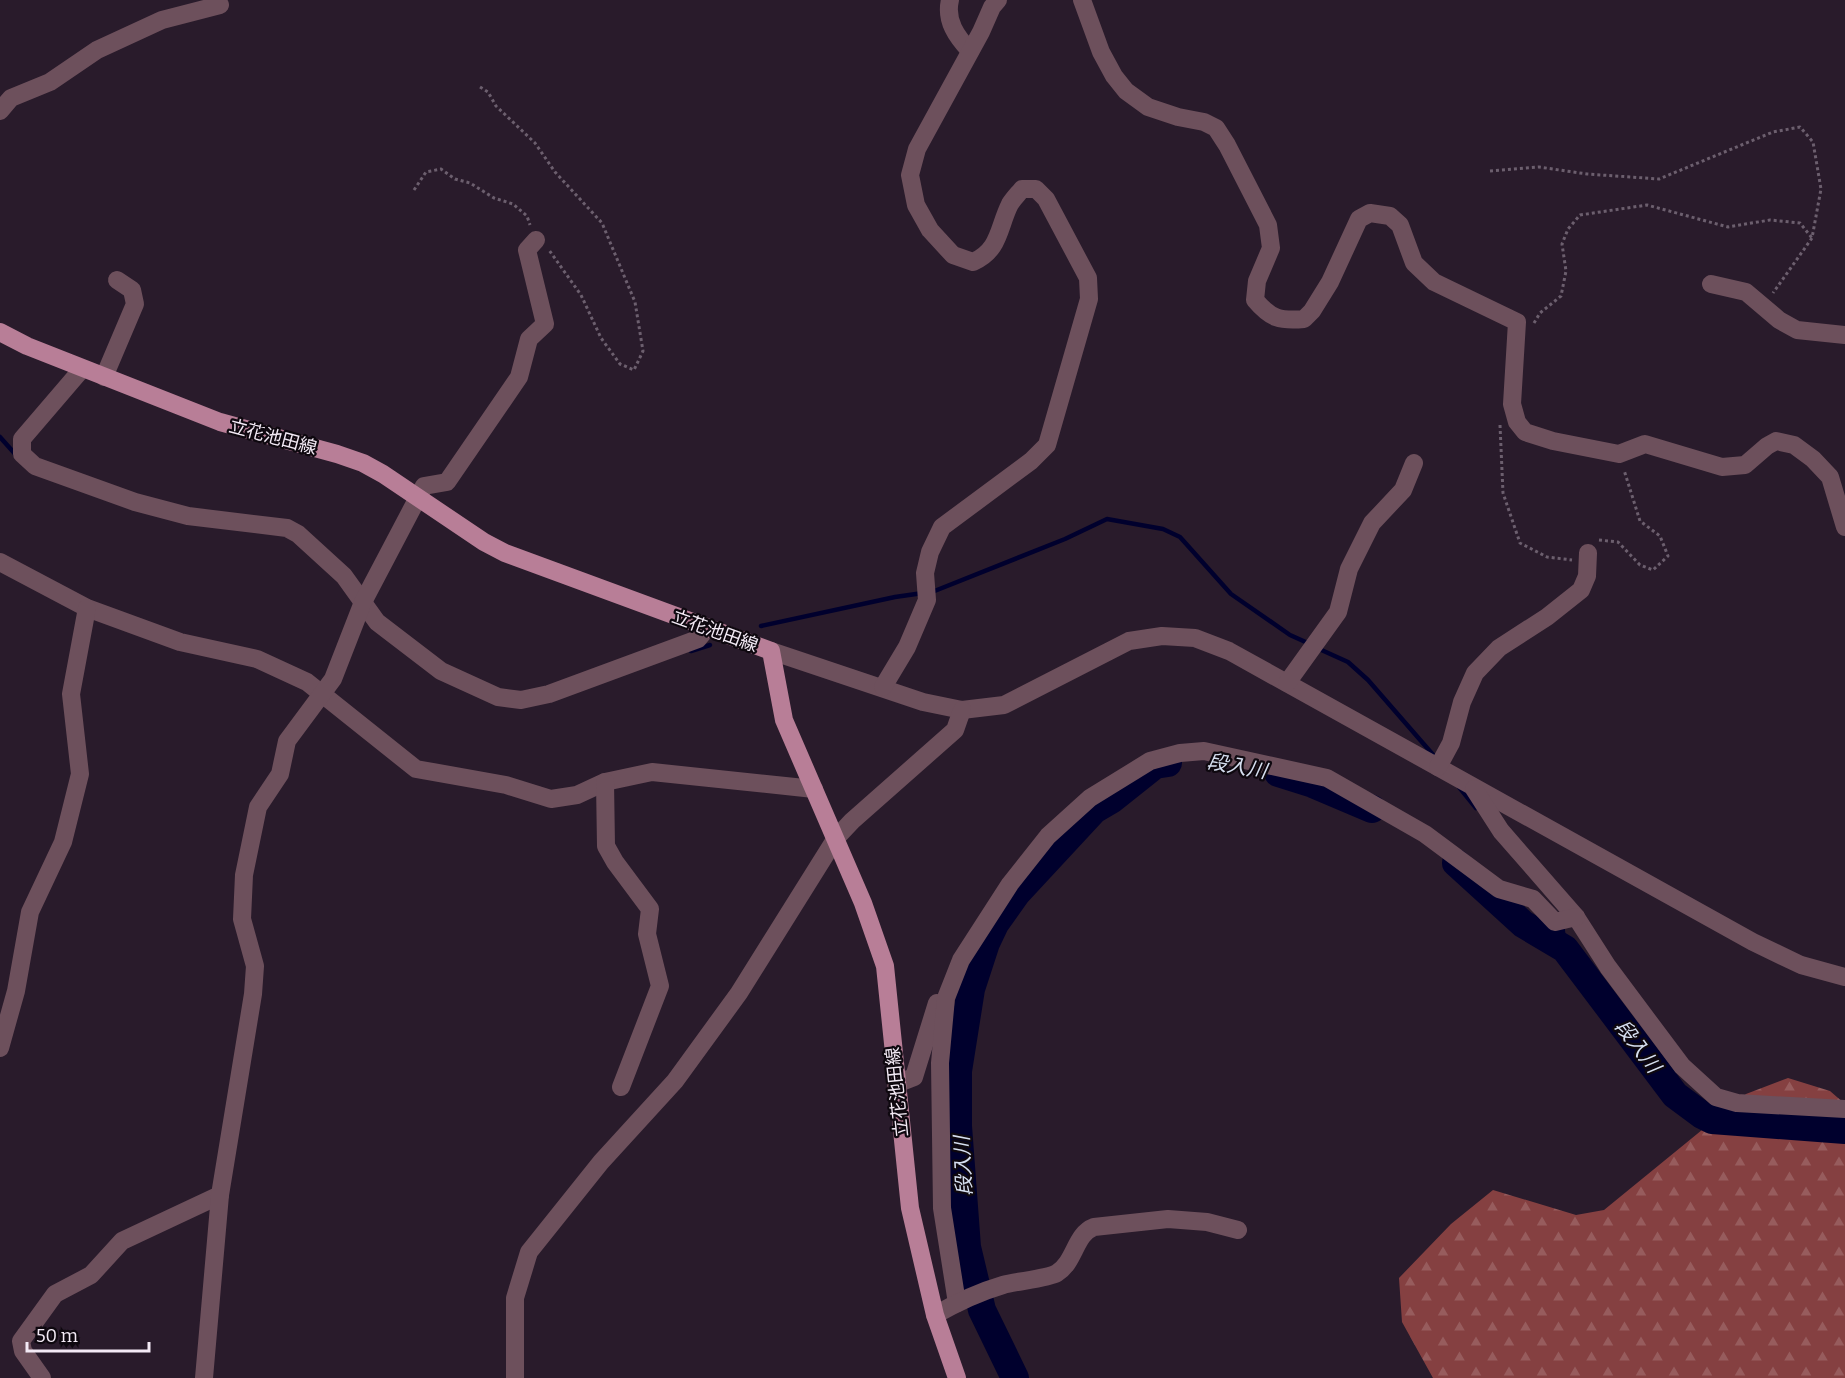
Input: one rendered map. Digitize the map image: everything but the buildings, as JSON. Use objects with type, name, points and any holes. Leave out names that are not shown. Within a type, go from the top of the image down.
[{"type":"main road","name":"立花池田線","points":[[0,332],[82,369],[220,422],[363,463],[484,542],[505,553],[771,651],[784,720],[863,903],[885,966],[910,1208],[935,1315],[957,1378]]},
{"type":"street","points":[[950,0],[948,8],[954,35],[970,51]]},
{"type":"street","points":[[883,687],[907,647],[927,600],[925,573],[930,552],[942,527],[1031,462],[1047,445],[1089,299],[1088,278],[1046,199],[1036,189],[1022,189],[1011,202],[994,245],[983,257],[973,262],[953,255],[930,230],[916,205],[910,175],[917,149],[981,32],[992,7],[998,0]]},
{"type":"street","points":[[1082,0],[1101,52],[1114,76],[1126,91],[1148,106],[1178,117],[1204,122],[1216,128],[1227,146],[1268,225],[1270,248],[1257,281],[1255,300],[1266,313],[1285,321],[1304,319],[1312,311],[1330,282],[1359,219],[1370,213],[1389,216],[1400,225],[1414,263],[1434,282],[1517,322],[1512,404],[1517,422],[1525,432],[1553,441],[1619,454],[1645,444],[1722,467],[1745,465],[1776,441],[1794,444],[1830,477],[1845,527]]},
{"type":"street","points":[[0,111],[11,98],[50,82],[97,50],[162,20],[220,5]]},
{"type":"street","points":[[204,1378],[220,1195],[253,994],[255,966],[242,919],[244,875],[258,807],[280,774],[287,741],[333,679],[363,602],[417,497],[424,486],[447,482],[519,376],[529,339],[545,324],[527,250],[536,240]]},
{"type":"street","points":[[104,377],[135,304],[132,290],[117,280]]},
{"type":"street","points":[[1712,284],[1746,292],[1779,320],[1797,330],[1845,335]]},
{"type":"street","points":[[82,369],[22,439],[22,454],[35,466],[135,502],[188,516],[286,528],[298,534],[344,576],[377,622],[441,671],[498,697],[521,700],[549,694],[698,639],[707,627]]},
{"type":"street","points":[[1287,683],[1338,612],[1349,569],[1372,523],[1403,490],[1414,463]]},
{"type":"street","points":[[1438,767],[1451,743],[1462,702],[1475,673],[1498,648],[1547,617],[1581,590],[1587,576],[1588,557]]},
{"type":"street","points":[[0,562],[87,608],[180,642],[257,659],[307,682],[416,769],[506,785],[551,798],[578,795],[605,782],[652,772],[814,789]]},
{"type":"street","points":[[0,1048],[16,991],[30,912],[63,842],[80,774],[71,694],[87,608]]},
{"type":"street","points":[[771,651],[923,702],[962,710],[1004,705],[1129,641],[1162,636],[1195,638],[1229,651],[1753,942],[1801,966],[1845,977]]},
{"type":"street","points":[[514,1378],[515,1298],[529,1252],[601,1162],[675,1081],[739,993],[836,838],[852,821],[955,730],[962,710]]},
{"type":"street","points":[[957,1303],[942,1208],[940,1063],[946,998],[961,960],[990,913],[1048,836],[1090,798],[1120,779],[1150,761],[1180,753],[1204,751],[1327,778],[1425,834],[1499,889],[1533,899],[1555,922],[1576,917]]},
{"type":"street","points":[[605,782],[606,846],[650,909],[648,934],[660,986],[621,1087]]},
{"type":"street","points":[[1473,787],[1500,831],[1576,917],[1608,967],[1682,1066],[1716,1097],[1737,1103],[1845,1109]]},
{"type":"street","points":[[896,1084],[914,1077],[937,1004],[946,998]]},
{"type":"street","points":[[42,1378],[23,1351],[21,1341],[56,1294],[91,1275],[122,1241],[220,1195]]},
{"type":"street","points":[[935,1315],[957,1303],[1003,1285],[1057,1273],[1073,1255],[1088,1229],[1094,1227],[1168,1219],[1207,1222],[1238,1230]]},
{"type":"path","points":[[414,190],[426,172],[441,170],[456,179],[470,183],[494,198],[513,204],[527,216],[536,240],[548,248],[581,295],[601,338],[620,364],[634,370],[643,351],[635,302],[602,223],[555,172],[535,143],[496,106],[488,92],[480,87]]},
{"type":"path","points":[[1490,171],[1539,166],[1587,174],[1659,179],[1773,132],[1800,127],[1813,142],[1821,189],[1812,238],[1764,307]]},
{"type":"path","points":[[1533,323],[1539,313],[1561,296],[1566,271],[1562,244],[1568,229],[1580,216],[1647,205],[1728,227],[1770,220],[1800,223],[1812,238]]},
{"type":"path","points":[[1500,423],[1503,493],[1520,543],[1547,557],[1588,557],[1599,540],[1618,542],[1640,565],[1653,570],[1668,556],[1660,536],[1640,520],[1619,454]]},
{"type":"green space","points":[[1788,1078],[1830,1091],[1845,1104],[1845,1378],[1433,1378],[1402,1322],[1399,1278],[1451,1224],[1493,1190],[1576,1215],[1604,1210],[1746,1094]]},
{"type":"waterway","points":[[0,437],[16,455]]},
{"type":"waterway","points":[[932,592],[1065,539],[1107,519],[1163,529],[1180,537],[1231,594],[1290,635],[1310,644]]},
{"type":"waterway","points":[[761,626],[923,593]]},
{"type":"waterway","points":[[691,651],[710,645]]},
{"type":"waterway","points":[[1317,648],[1348,662],[1368,680],[1435,757]]},
{"type":"waterway","name":"段入川","points":[[1015,1378],[982,1310],[967,1247],[958,1126],[958,1071],[971,989],[986,943],[995,924],[1017,893],[1094,810],[1111,800],[1155,765],[1168,763]]},
{"type":"waterway","name":"段入川","points":[[1278,773],[1313,784],[1372,809]]},
{"type":"waterway","points":[[1459,787],[1476,808]]},
{"type":"waterway","name":"段入川","points":[[1456,863],[1523,924],[1565,949],[1675,1095],[1702,1115],[1712,1120],[1845,1130]]},
{"type":"waterway","points":[[1562,924],[1565,949]]}]
